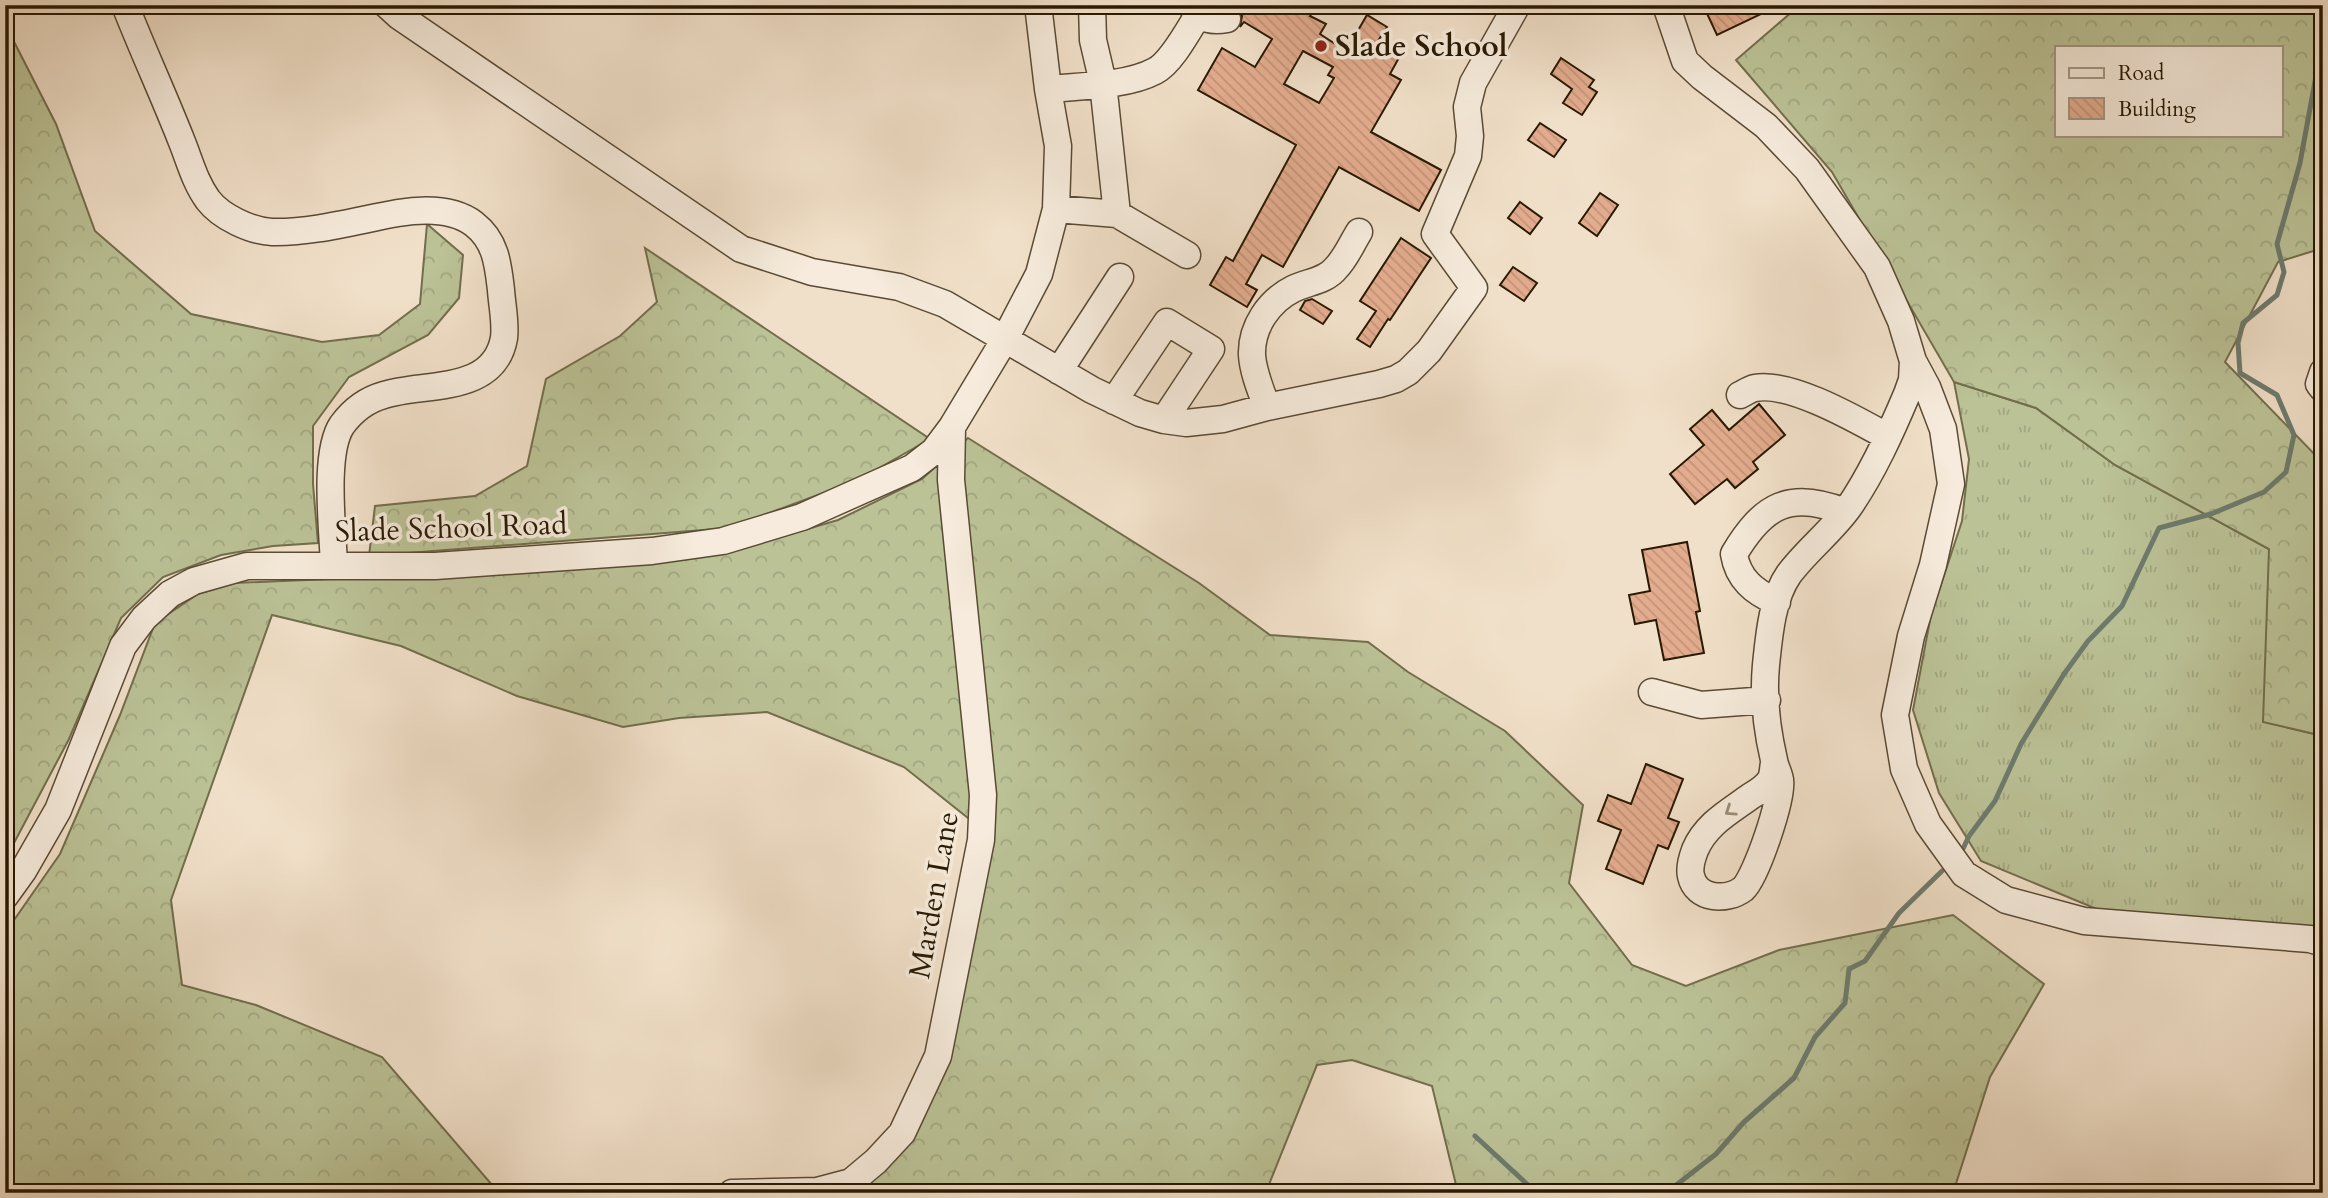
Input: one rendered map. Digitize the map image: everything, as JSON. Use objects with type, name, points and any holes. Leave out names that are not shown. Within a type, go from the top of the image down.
[{"type":"street","points":[[125,5],[193,175],[209,202],[225,215],[245,225],[270,232],[413,211],[442,211],[473,223],[486,235],[494,248],[503,309],[504,337],[492,363],[478,375],[451,385],[386,394],[367,401],[352,412],[341,427],[331,460],[334,566]]},
{"type":"street","points":[[387,5],[410,24],[741,249],[812,272],[899,287],[945,304],[1114,401],[1140,413],[1186,423],[1223,419],[1379,384],[1408,372],[1429,351],[1474,288],[1435,234],[1468,156],[1470,136],[1467,107],[1473,83],[1517,5]]},
{"type":"street","name":"Slade School Road","points":[[5,896],[23,871],[58,810],[123,646],[144,618],[170,594],[194,580],[247,566],[448,565],[652,551],[723,541],[802,517],[912,468],[934,451],[952,427],[1005,339],[1039,274],[1056,209],[1058,146],[1048,89],[1041,5]]},
{"type":"street","points":[[1092,5],[1093,40],[1103,83],[1117,214]]},
{"type":"street","points":[[1666,5],[1685,61],[1766,126],[1807,169],[1877,267],[1901,321],[1913,361],[1927,387],[1943,429],[1951,484],[1933,565],[1911,636],[1895,715],[1904,769],[1928,824],[1964,874],[2006,900],[2084,922],[2310,939],[2323,943]]},
{"type":"street","points":[[1048,89],[1129,80],[1157,71],[1182,42],[1194,10],[1215,21],[1227,19]]},
{"type":"street","points":[[1056,209],[1117,214],[1187,255]]},
{"type":"street","points":[[1267,407],[1252,356],[1254,338],[1261,320],[1275,301],[1293,289],[1319,280],[1336,270],[1359,232]]},
{"type":"street","points":[[1059,371],[1120,277]]},
{"type":"street","points":[[1114,401],[1167,322],[1211,349],[1164,420]]},
{"type":"street","points":[[1774,763],[1770,779],[1762,789],[1719,818],[1700,840],[1692,859],[1691,877],[1696,887],[1706,894],[1717,898],[1730,897],[1748,883],[1776,810],[1780,781],[1768,726],[1766,667],[1780,590],[1789,573],[1845,512],[1864,482],[1888,437],[1912,380],[1913,361]]},
{"type":"street","points":[[2323,372],[2319,384],[2323,389]]},
{"type":"street","points":[[1740,395],[1754,388],[1780,388],[1844,414],[1888,437]]},
{"type":"street","name":"Marden Lane","points":[[732,1193],[817,1191],[851,1182],[876,1161],[902,1133],[938,1056],[981,840],[983,795],[951,480],[952,427]]},
{"type":"street","points":[[1776,602],[1750,587],[1736,567],[1734,554],[1752,526],[1773,509],[1790,503],[1831,506],[1845,512]]},
{"type":"street","points":[[1652,692],[1701,705],[1767,700]]},
{"type":"green space","points":[[1800,5],[2323,5],[2323,248],[2278,262],[2225,362],[2323,463],[2323,736],[2263,722],[2269,549],[2115,465],[2036,408],[1954,382],[1832,172],[1736,60]]},
{"type":"green space","points":[[5,24],[56,124],[95,231],[191,314],[322,342],[379,335],[420,304],[427,224],[463,255],[459,298],[428,335],[349,377],[313,426],[313,484],[318,543],[273,546],[221,555],[163,577],[121,618],[69,739],[5,860]]},
{"type":"green space","points":[[645,248],[930,439],[858,480],[729,528],[369,556],[375,506],[475,496],[527,466],[546,379],[620,336],[657,302]]},
{"type":"green space","points":[[1954,382],[2036,408],[2115,465],[2269,549],[2269,723],[2323,736],[2323,935],[2111,915],[1981,861],[1939,793],[1913,710],[1931,615],[1962,521],[1969,459]]},
{"type":"green space","points":[[968,438],[1199,583],[1270,635],[1368,642],[1408,672],[1505,731],[1583,805],[1569,883],[1632,965],[1686,986],[1779,950],[1953,915],[2044,984],[1990,1077],[1953,1193],[1458,1193],[1432,1086],[1352,1060],[1317,1065],[1270,1182],[1269,1193],[834,1193],[897,1129],[938,1056],[988,834],[904,767],[767,712],[679,718],[623,727],[517,696],[401,646],[272,615],[171,900],[182,985],[256,1005],[382,1057],[499,1193],[5,1193],[5,933],[60,854],[120,715],[155,623],[198,594],[234,583],[561,569],[740,549],[838,520],[922,479]]},
{"type":"building","points":[[1234,5],[1316,5],[1310,16],[1326,24],[1320,34],[1346,51],[1367,15],[1387,27],[1378,41],[1401,54],[1390,74],[1401,80],[1371,132],[1441,170],[1419,211],[1339,167],[1283,267],[1262,255],[1246,284],[1257,290],[1247,307],[1210,285],[1226,257],[1233,261],[1296,145],[1198,90],[1222,48],[1255,67],[1272,39],[1244,22],[1240,27],[1242,16]],"holes":[[[1303,51],[1333,67],[1328,75],[1334,78],[1319,103],[1284,84]]]},
{"type":"building","points":[[1703,5],[1780,5],[1717,35]]},
{"type":"building","points":[[1561,58],[1594,80],[1589,87],[1597,92],[1582,115],[1563,103],[1572,89],[1551,74]]},
{"type":"building","points":[[1540,123],[1566,140],[1554,157],[1528,140]]},
{"type":"building","points":[[1600,193],[1618,205],[1597,236],[1579,223]]},
{"type":"building","points":[[1520,202],[1542,218],[1530,234],[1508,218]]},
{"type":"building","points":[[1401,238],[1431,258],[1370,347],[1357,339],[1376,311],[1360,301]]},
{"type":"building","points":[[1513,267],[1537,283],[1524,301],[1500,285]]},
{"type":"building","points":[[1312,299],[1332,311],[1323,324],[1300,310],[1305,301]]},
{"type":"building","points":[[1759,404],[1785,435],[1753,462],[1758,469],[1735,488],[1727,479],[1695,504],[1670,474],[1704,445],[1690,429],[1712,410],[1729,430]]},
{"type":"building","points":[[1687,542],[1700,611],[1696,612],[1704,653],[1664,660],[1656,620],[1635,624],[1629,595],[1650,591],[1642,550]]},
{"type":"building","points":[[1646,764],[1683,779],[1668,818],[1679,822],[1668,849],[1658,845],[1643,884],[1606,869],[1621,830],[1598,821],[1608,795],[1631,804]]},
{"type":"waterway","points":[[1961,853],[1969,836],[1995,801],[2021,744],[2064,674],[2088,641],[2122,606],[2159,528],[2211,514],[2264,492],[2286,472],[2294,435],[2277,395],[2240,373],[2238,343],[2243,323],[2277,295],[2284,272],[2277,244],[2300,163],[2323,38]]},
{"type":"waterway","points":[[1666,1193],[1716,1154],[1744,1122],[1794,1078],[1815,1037],[1845,1003],[1849,969],[1865,961],[1899,913],[1942,871]]},
{"type":"waterway","points":[[1475,1136],[1528,1185],[1550,1193]]},
{"type":"place","name":"Slade School","points":[[1321,46]]}]
